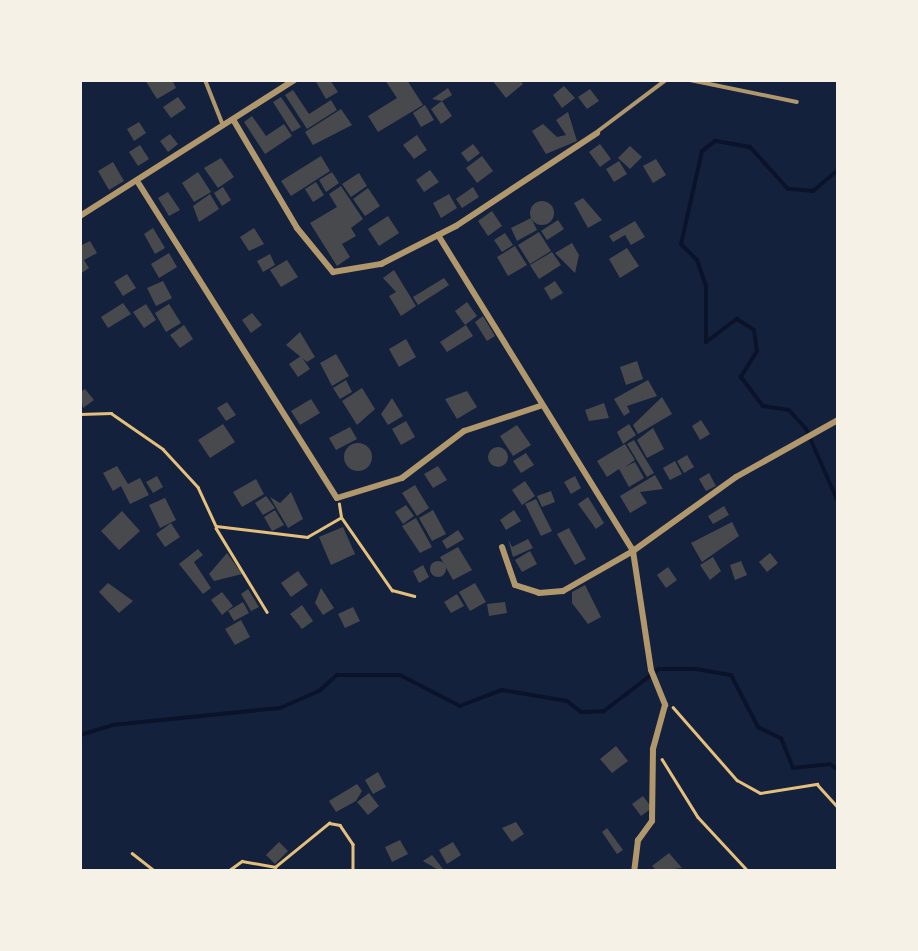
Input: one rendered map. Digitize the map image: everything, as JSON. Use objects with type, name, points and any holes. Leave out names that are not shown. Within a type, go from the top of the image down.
[{"type":"street","points":[[80,216],[139,184],[294,80]]},
{"type":"street","points":[[234,121],[297,228],[333,272],[381,264],[438,235],[597,133]]},
{"type":"street","points":[[139,184],[338,498],[402,478],[464,431],[540,406]]},
{"type":"street","points":[[438,235],[633,551],[650,670],[665,705],[654,744],[652,820],[638,840],[634,871]]},
{"type":"street","points":[[502,547],[516,585],[540,594],[563,590],[633,551],[736,477],[804,443],[838,420]]},
{"type":"lane","points":[[206,80],[223,128]]},
{"type":"lane","points":[[597,133],[666,80]]},
{"type":"lane","points":[[690,80],[797,102]]},
{"type":"path","points":[[80,414],[111,413],[163,449],[198,487],[216,526],[267,612]]},
{"type":"path","points":[[338,498],[341,516],[392,590],[414,596]]},
{"type":"path","points":[[216,526],[307,537],[341,516]]},
{"type":"path","points":[[656,684],[737,780],[760,792],[817,784],[838,806]]},
{"type":"path","points":[[654,744],[698,817],[748,871]]},
{"type":"path","points":[[228,871],[242,861],[275,866],[329,823],[340,824],[353,844],[353,870]]},
{"type":"path","points":[[132,853],[155,871]]},
{"type":"building","points":[[145,80],[172,80],[176,88],[157,99]]},
{"type":"building","points":[[315,80],[330,80],[338,92],[326,99]]},
{"type":"building","points":[[385,80],[407,80],[423,105],[378,132],[368,116],[397,98]]},
{"type":"building","points":[[492,80],[520,80],[523,84],[506,98]]},
{"type":"building","points":[[564,86],[575,98],[562,108],[553,95]]},
{"type":"building","points":[[448,88],[452,95],[442,101],[432,99]]},
{"type":"building","points":[[590,89],[599,101],[587,109],[578,97]]},
{"type":"building","points":[[293,90],[309,114],[331,100],[337,110],[307,129],[285,95]]},
{"type":"building","points":[[178,97],[186,108],[171,118],[163,107]]},
{"type":"building","points":[[281,97],[301,127],[292,132],[273,102]]},
{"type":"building","points":[[442,101],[452,116],[441,124],[431,109]]},
{"type":"building","points":[[425,105],[434,120],[421,127],[413,113]]},
{"type":"building","points":[[341,109],[352,125],[313,145],[305,132]]},
{"type":"building","points":[[568,112],[577,141],[546,154],[532,131],[543,124],[557,137],[566,135],[556,120]]},
{"type":"building","points":[[252,116],[266,136],[284,124],[292,136],[265,154],[244,122]]},
{"type":"building","points":[[139,122],[146,133],[134,141],[127,129]]},
{"type":"building","points":[[170,134],[178,144],[168,152],[160,141]]},
{"type":"building","points":[[417,135],[427,150],[414,159],[403,145]]},
{"type":"building","points":[[473,144],[480,153],[468,162],[461,153]]},
{"type":"building","points":[[600,144],[611,159],[600,167],[589,152]]},
{"type":"building","points":[[140,145],[149,159],[138,166],[129,152]]},
{"type":"building","points":[[630,146],[642,157],[630,169],[618,158]]},
{"type":"building","points":[[321,156],[330,171],[291,196],[281,181]]},
{"type":"building","points":[[482,156],[493,171],[477,183],[466,168]]},
{"type":"building","points":[[221,158],[234,177],[218,188],[204,168]]},
{"type":"building","points":[[656,159],[666,175],[653,183],[643,166]]},
{"type":"building","points":[[619,161],[627,174],[614,182],[606,169]]},
{"type":"building","points":[[113,162],[124,181],[109,190],[98,171]]},
{"type":"building","points":[[430,170],[439,182],[424,192],[416,180]]},
{"type":"building","points":[[198,172],[211,192],[194,202],[182,183]]},
{"type":"building","points":[[332,172],[339,183],[326,192],[319,180]]},
{"type":"building","points":[[359,173],[367,186],[351,197],[342,184]]},
{"type":"building","points":[[316,182],[324,195],[313,202],[305,189]]},
{"type":"building","points":[[341,186],[363,219],[351,228],[356,236],[342,244],[350,257],[337,266],[310,223],[337,207],[329,194]]},
{"type":"building","points":[[223,187],[231,200],[222,206],[214,193]]},
{"type":"building","points":[[473,187],[479,197],[462,208],[456,199]]},
{"type":"building","points":[[368,188],[380,206],[365,216],[353,199]]},
{"type":"building","points":[[168,192],[180,210],[169,216],[158,198]]},
{"type":"building","points":[[210,194],[219,209],[199,222],[193,206]]},
{"type":"building","points":[[449,194],[457,208],[441,218],[433,203]]},
{"type":"building","points":[[583,198],[602,220],[588,228],[574,203]]},
{"type":"building","points":[[542,201],[554,213],[542,225],[530,213]]},
{"type":"building","points":[[492,211],[502,226],[488,236],[478,221]]},
{"type":"building","points":[[388,216],[399,233],[379,246],[368,229]]},
{"type":"building","points":[[531,218],[537,230],[517,241],[511,228]]},
{"type":"building","points":[[558,220],[564,229],[547,240],[541,231]]},
{"type":"building","points":[[635,221],[645,237],[631,245],[625,235],[613,242],[609,236]]},
{"type":"building","points":[[153,228],[165,248],[155,254],[144,234]]},
{"type":"building","points":[[254,228],[264,244],[249,251],[240,237]]},
{"type":"building","points":[[539,232],[551,251],[530,264],[518,245]]},
{"type":"building","points":[[505,233],[513,245],[502,252],[494,240]]},
{"type":"building","points":[[90,241],[97,253],[84,260],[89,268],[80,274],[80,246]]},
{"type":"building","points":[[572,243],[579,255],[575,273],[555,253]]},
{"type":"building","points":[[515,246],[527,265],[508,276],[497,257]]},
{"type":"building","points":[[627,248],[639,266],[620,278],[609,259]]},
{"type":"building","points":[[552,252],[561,265],[539,279],[530,265]]},
{"type":"building","points":[[169,253],[177,267],[159,278],[151,264]]},
{"type":"building","points":[[270,254],[275,265],[263,272],[257,261]]},
{"type":"building","points":[[287,260],[298,277],[281,287],[270,270]]},
{"type":"building","points":[[394,270],[416,306],[401,316],[389,296],[396,292],[383,278]]},
{"type":"building","points":[[127,274],[136,288],[123,296],[114,282]]},
{"type":"building","points":[[444,278],[449,285],[418,305],[413,297]]},
{"type":"building","points":[[163,281],[172,298],[156,306],[147,288]]},
{"type":"building","points":[[555,281],[563,293],[551,300],[544,288]]},
{"type":"building","points":[[467,302],[477,316],[465,325],[455,311]]},
{"type":"building","points":[[123,303],[131,314],[108,328],[101,317]]},
{"type":"building","points":[[146,304],[156,320],[144,328],[133,312]]},
{"type":"building","points":[[169,304],[181,323],[166,332],[155,313]]},
{"type":"building","points":[[252,313],[262,325],[251,333],[242,320]]},
{"type":"building","points":[[483,316],[495,336],[487,341],[475,322]]},
{"type":"building","points":[[184,325],[193,339],[180,348],[170,335]]},
{"type":"building","points":[[466,325],[473,336],[447,352],[440,342]]},
{"type":"building","points":[[300,332],[315,357],[307,362],[286,345]]},
{"type":"building","points":[[406,339],[416,357],[399,367],[389,349]]},
{"type":"building","points":[[336,354],[349,376],[332,386],[320,363]]},
{"type":"building","points":[[301,356],[310,369],[298,377],[289,364]]},
{"type":"building","points":[[637,361],[643,379],[626,385],[620,367]]},
{"type":"building","points":[[346,380],[352,392],[340,399],[333,388]]},
{"type":"building","points":[[648,380],[657,396],[627,406],[630,412],[624,416],[614,399]]},
{"type":"building","points":[[362,388],[375,409],[357,425],[342,401]]},
{"type":"building","points":[[85,389],[94,400],[83,408],[80,392]]},
{"type":"building","points":[[467,391],[477,407],[457,419],[445,399]]},
{"type":"building","points":[[662,397],[672,414],[638,434],[633,425]]},
{"type":"building","points":[[392,398],[403,416],[388,425],[381,414]]},
{"type":"building","points":[[311,399],[320,413],[300,425],[291,411]]},
{"type":"building","points":[[227,402],[236,415],[226,421],[217,408]]},
{"type":"building","points":[[604,403],[609,418],[589,421],[585,410]]},
{"type":"building","points":[[701,420],[710,434],[700,440],[692,426]]},
{"type":"building","points":[[406,421],[415,437],[401,445],[392,429]]},
{"type":"building","points":[[223,424],[235,442],[210,458],[198,440]]},
{"type":"building","points":[[629,424],[636,435],[623,444],[617,432]]},
{"type":"building","points":[[517,425],[531,445],[513,456],[500,436]]},
{"type":"building","points":[[350,427],[357,439],[336,450],[329,438]]},
{"type":"building","points":[[653,428],[664,449],[647,458],[637,440]]},
{"type":"building","points":[[634,440],[654,473],[647,477],[627,444]]},
{"type":"building","points":[[358,443],[368,447],[372,457],[368,467],[358,471],[348,467],[344,457],[348,447]]},
{"type":"building","points":[[625,444],[635,460],[625,467],[635,462],[644,478],[629,487],[619,469],[607,477],[597,461]]},
{"type":"building","points":[[498,447],[508,457],[498,467],[488,457]]},
{"type":"building","points":[[526,453],[534,465],[521,473],[513,461]]},
{"type":"building","points":[[687,455],[694,467],[684,473],[677,461]]},
{"type":"building","points":[[675,461],[682,474],[670,480],[663,468]]},
{"type":"building","points":[[117,466],[128,484],[140,478],[149,495],[130,504],[121,486],[113,491],[103,473]]},
{"type":"building","points":[[438,466],[447,480],[433,488],[424,474]]},
{"type":"building","points":[[709,473],[716,486],[706,491],[699,479]]},
{"type":"building","points":[[655,475],[663,489],[640,492],[647,503],[630,513],[620,496]]},
{"type":"building","points":[[157,476],[163,487],[153,493],[146,482]]},
{"type":"building","points":[[575,476],[581,488],[571,494],[564,482]]},
{"type":"building","points":[[256,479],[264,494],[242,507],[233,492]]},
{"type":"building","points":[[525,481],[535,496],[522,505],[512,490]]},
{"type":"building","points":[[415,485],[429,508],[417,516],[402,493]]},
{"type":"building","points":[[551,491],[555,502],[542,507],[537,496]]},
{"type":"building","points":[[291,492],[303,519],[288,528],[270,497],[280,503]]},
{"type":"building","points":[[266,496],[275,508],[263,515],[255,503]]},
{"type":"building","points":[[588,497],[604,523],[596,529],[578,504]]},
{"type":"building","points":[[165,498],[176,520],[160,528],[149,505]]},
{"type":"building","points":[[536,499],[552,531],[541,536],[525,504]]},
{"type":"building","points":[[406,505],[414,516],[403,524],[395,512]]},
{"type":"building","points":[[724,506],[729,515],[713,524],[708,516]]},
{"type":"building","points":[[275,510],[284,525],[272,531],[264,517]]},
{"type":"building","points":[[433,510],[446,534],[432,541],[419,518]]},
{"type":"building","points":[[514,510],[521,521],[506,530],[500,520]]},
{"type":"building","points":[[122,511],[140,531],[119,550],[101,531]]},
{"type":"building","points":[[416,518],[432,547],[420,553],[402,526]]},
{"type":"building","points":[[732,522],[739,536],[702,562],[691,543]]},
{"type":"building","points":[[171,523],[180,537],[165,547],[156,534]]},
{"type":"building","points":[[343,527],[355,554],[331,565],[319,537]]},
{"type":"building","points":[[569,528],[586,559],[575,565],[557,534]]},
{"type":"building","points":[[458,530],[464,539],[447,549],[442,541]]},
{"type":"building","points":[[508,539],[512,547],[528,539],[533,548],[513,557]]},
{"type":"building","points":[[458,547],[472,570],[453,580],[440,557]]},
{"type":"building","points":[[198,549],[203,555],[194,562],[211,588],[203,594],[179,564]]},
{"type":"building","points":[[530,551],[537,564],[522,572],[515,560]]},
{"type":"building","points":[[227,553],[242,574],[214,581],[209,574]]},
{"type":"building","points":[[770,553],[778,563],[767,572],[759,562]]},
{"type":"building","points":[[713,557],[721,571],[710,580],[700,565]]},
{"type":"building","points":[[438,561],[446,569],[438,577],[430,569]]},
{"type":"building","points":[[741,561],[747,575],[735,580],[730,565]]},
{"type":"building","points":[[423,565],[429,577],[419,583],[413,571]]},
{"type":"building","points":[[668,567],[677,580],[666,588],[657,575]]},
{"type":"building","points":[[298,571],[308,585],[291,597],[281,583]]},
{"type":"building","points":[[108,583],[133,601],[119,613],[99,592]]},
{"type":"building","points":[[475,583],[486,602],[470,611],[459,592]]},
{"type":"building","points":[[585,585],[601,617],[588,624],[572,603],[572,592]]},
{"type":"building","points":[[321,588],[334,608],[323,615],[315,603]]},
{"type":"building","points":[[248,589],[259,607],[251,611],[241,594]]},
{"type":"building","points":[[222,592],[233,606],[222,615],[211,600]]},
{"type":"building","points":[[457,594],[464,606],[451,613],[444,602]]},
{"type":"building","points":[[243,602],[249,613],[234,621],[228,611]]},
{"type":"building","points":[[505,602],[507,613],[489,616],[487,604]]},
{"type":"building","points":[[302,605],[313,621],[302,629],[290,614]]},
{"type":"building","points":[[353,607],[360,621],[345,628],[338,614]]},
{"type":"building","points":[[241,620],[250,637],[235,645],[225,629]]},
{"type":"building","points":[[616,746],[628,761],[612,773],[600,759]]},
{"type":"building","points":[[378,772],[386,787],[373,794],[365,780]]},
{"type":"building","points":[[357,784],[362,791],[356,801],[336,812],[329,801]]},
{"type":"building","points":[[369,793],[379,806],[368,815],[357,802]]},
{"type":"building","points":[[643,796],[652,808],[641,816],[632,804]]},
{"type":"building","points":[[516,822],[524,834],[512,842],[502,828]]},
{"type":"building","points":[[607,828],[623,850],[617,854],[602,832]]},
{"type":"building","points":[[400,840],[408,854],[392,862],[385,847]]},
{"type":"building","points":[[279,842],[288,851],[275,864],[266,855]]},
{"type":"building","points":[[453,842],[461,855],[447,864],[439,850]]},
{"type":"building","points":[[669,853],[682,868],[657,871],[652,866]]},
{"type":"building","points":[[432,855],[443,869],[440,871],[423,861]]},
{"type":"waterway","points":[[838,170],[813,191],[788,189],[750,147],[715,141],[702,151],[681,244],[697,260],[706,286],[706,342],[737,319],[754,330],[757,351],[741,377],[763,406],[789,410],[806,429],[838,502]]},
{"type":"waterway","points":[[80,735],[112,725],[280,708],[319,691],[337,675],[400,675],[460,706],[502,690],[567,701],[581,712],[604,711],[659,669],[696,669],[731,675],[758,727],[781,738],[793,768],[830,764],[838,770]]}]
